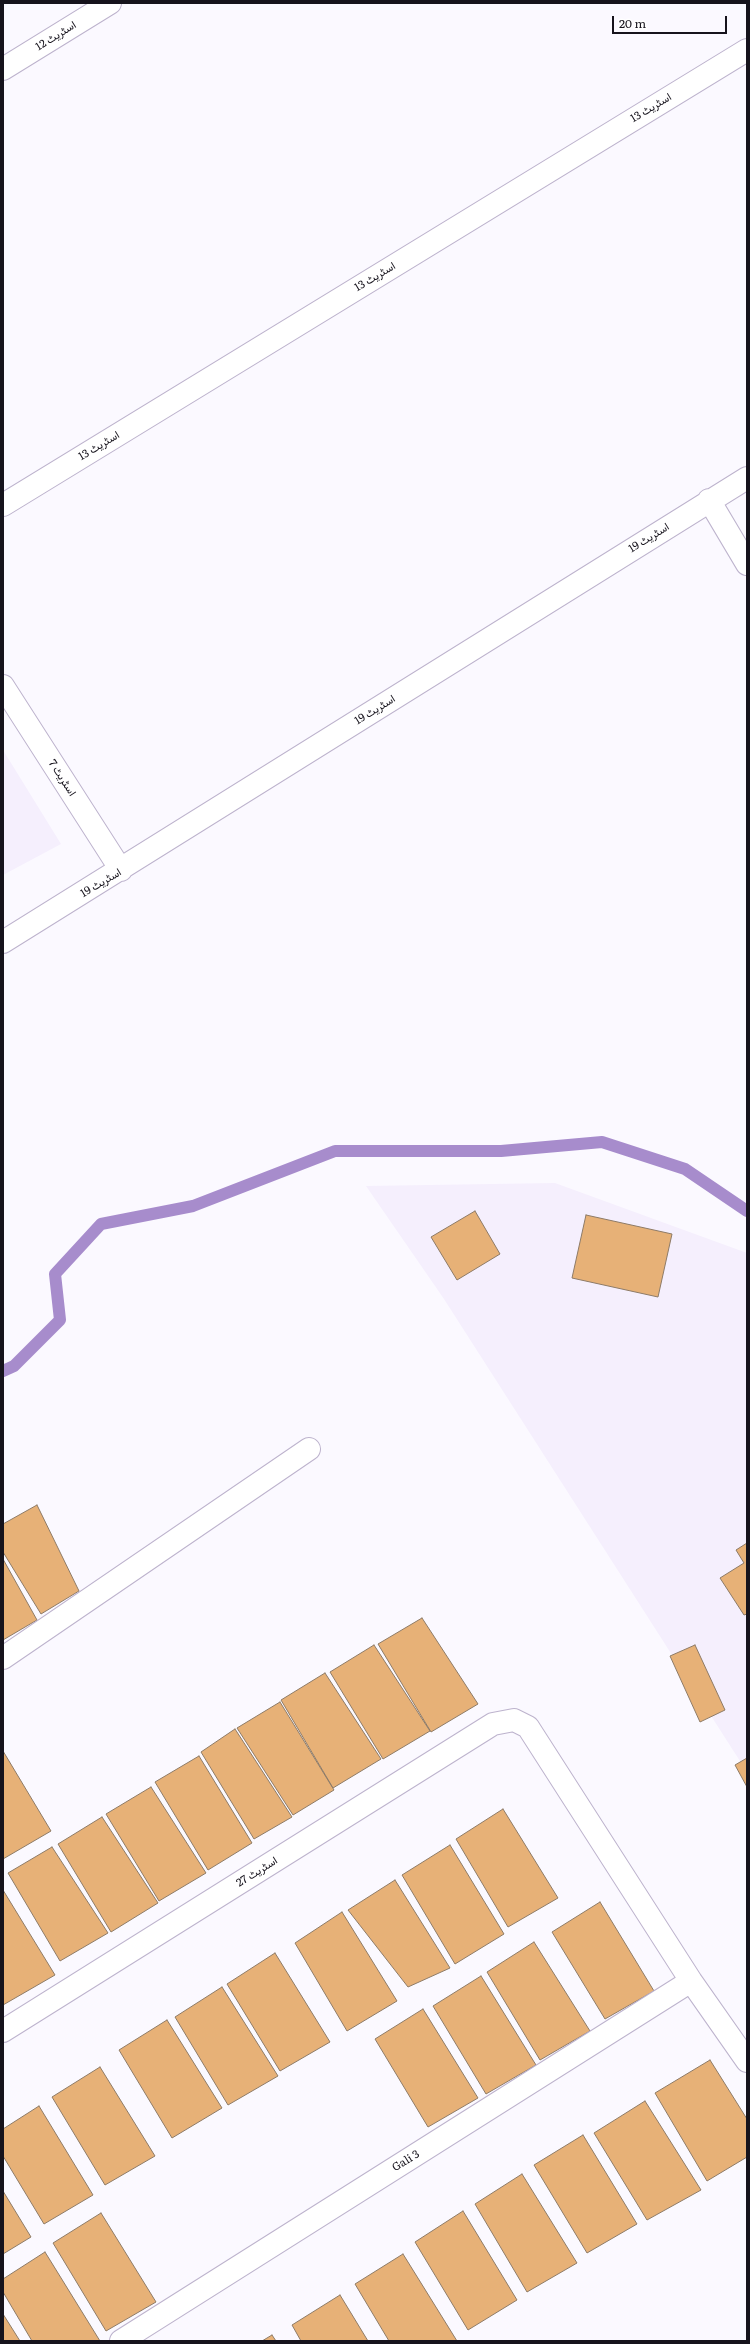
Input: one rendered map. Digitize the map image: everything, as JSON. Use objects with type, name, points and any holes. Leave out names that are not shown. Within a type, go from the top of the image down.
[{"type":"street","name":"اسٹریٹ 12","points":[[3,69],[110,3]]},
{"type":"street","name":"اسٹریٹ 13","points":[[3,505],[747,50]]},
{"type":"street","name":"اسٹریٹ 19","points":[[3,942],[121,870],[709,500],[747,478]]},
{"type":"street","points":[[709,500],[747,564]]},
{"type":"street","name":"اسٹریٹ 7","points":[[3,686],[121,870]]},
{"type":"street","points":[[3,1658],[309,1449]]},
{"type":"street","name":"اسٹریٹ 27","points":[[3,2031],[493,1724],[514,1720],[528,1727],[691,1981]]},
{"type":"street","points":[[691,1981],[747,2061]]},
{"type":"street","name":"Gali 3","points":[[120,2341],[691,1981]]},
{"type":"shaded area","points":[[3,750],[61,844],[3,875]]},
{"type":"shaded area","points":[[555,1183],[747,1253],[747,1772],[444,1299],[366,1186]]},
{"type":"building","points":[[475,1211],[500,1254],[457,1280],[431,1237]]},
{"type":"building","points":[[586,1215],[672,1234],[658,1297],[572,1278]]},
{"type":"building","points":[[37,1505],[79,1591],[41,1614],[3,1552],[3,1524]]},
{"type":"building","points":[[747,1543],[747,1614],[744,1615],[720,1578],[744,1563],[736,1550]]},
{"type":"building","points":[[3,1559],[37,1620],[3,1640]]},
{"type":"building","points":[[422,1618],[478,1704],[431,1732],[378,1644]]},
{"type":"building","points":[[374,1645],[430,1731],[383,1759],[330,1672]]},
{"type":"building","points":[[695,1645],[725,1710],[700,1722],[670,1656]]},
{"type":"building","points":[[325,1673],[381,1759],[333,1788],[281,1700]]},
{"type":"building","points":[[280,1702],[334,1790],[293,1815],[237,1728]]},
{"type":"building","points":[[235,1729],[292,1817],[254,1839],[201,1752]]},
{"type":"building","points":[[3,1751],[51,1831],[3,1859]]},
{"type":"building","points":[[199,1756],[252,1843],[208,1870],[155,1782]]},
{"type":"building","points":[[747,1758],[747,1787],[735,1765]]},
{"type":"building","points":[[151,1787],[206,1873],[159,1901],[106,1814]]},
{"type":"building","points":[[503,1809],[558,1898],[508,1927],[456,1839]]},
{"type":"building","points":[[102,1817],[158,1903],[111,1932],[58,1844]]},
{"type":"building","points":[[450,1845],[504,1934],[455,1964],[402,1875]]},
{"type":"building","points":[[52,1847],[108,1933],[60,1961],[8,1873]]},
{"type":"building","points":[[395,1880],[450,1968],[408,1987],[348,1910]]},
{"type":"building","points":[[3,1890],[55,1975],[3,2005]]},
{"type":"building","points":[[600,1902],[654,1991],[605,2019],[552,1932]]},
{"type":"building","points":[[342,1912],[397,2001],[347,2031],[295,1943]]},
{"type":"building","points":[[534,1942],[590,2031],[540,2060],[487,1972]]},
{"type":"building","points":[[275,1953],[330,2042],[280,2071],[227,1984]]},
{"type":"building","points":[[481,1976],[536,2065],[486,2094],[433,2006]]},
{"type":"building","points":[[222,1987],[278,2076],[228,2105],[175,2017]]},
{"type":"building","points":[[423,2009],[478,2098],[428,2127],[375,2039]]},
{"type":"building","points":[[167,2020],[222,2108],[172,2138],[119,2050]]},
{"type":"building","points":[[710,2060],[747,2119],[747,2157],[707,2181],[655,2093]]},
{"type":"building","points":[[100,2067],[155,2156],[105,2185],[52,2097]]},
{"type":"building","points":[[645,2101],[701,2190],[647,2220],[594,2133]]},
{"type":"building","points":[[39,2106],[93,2195],[44,2224],[3,2156],[3,2129]]},
{"type":"building","points":[[583,2135],[637,2224],[587,2253],[534,2165]]},
{"type":"building","points":[[522,2174],[577,2263],[527,2292],[475,2204]]},
{"type":"building","points":[[3,2191],[31,2237],[3,2254]]},
{"type":"building","points":[[463,2211],[517,2300],[468,2330],[415,2242]]},
{"type":"building","points":[[101,2213],[156,2302],[106,2331],[53,2243]]},
{"type":"building","points":[[45,2252],[100,2341],[32,2341],[3,2292],[3,2279]]},
{"type":"building","points":[[403,2254],[457,2341],[389,2341],[355,2284]]},
{"type":"building","points":[[340,2295],[368,2341],[301,2341],[292,2325]]},
{"type":"building","points":[[3,2314],[20,2341],[3,2341]]},
{"type":"building","points":[[272,2335],[276,2341],[262,2341]]},
{"type":"waterway","points":[[3,1371],[14,1366],[60,1320],[55,1274],[101,1224],[193,1206],[335,1151],[501,1151],[602,1142],[685,1169],[747,1211]]}]
